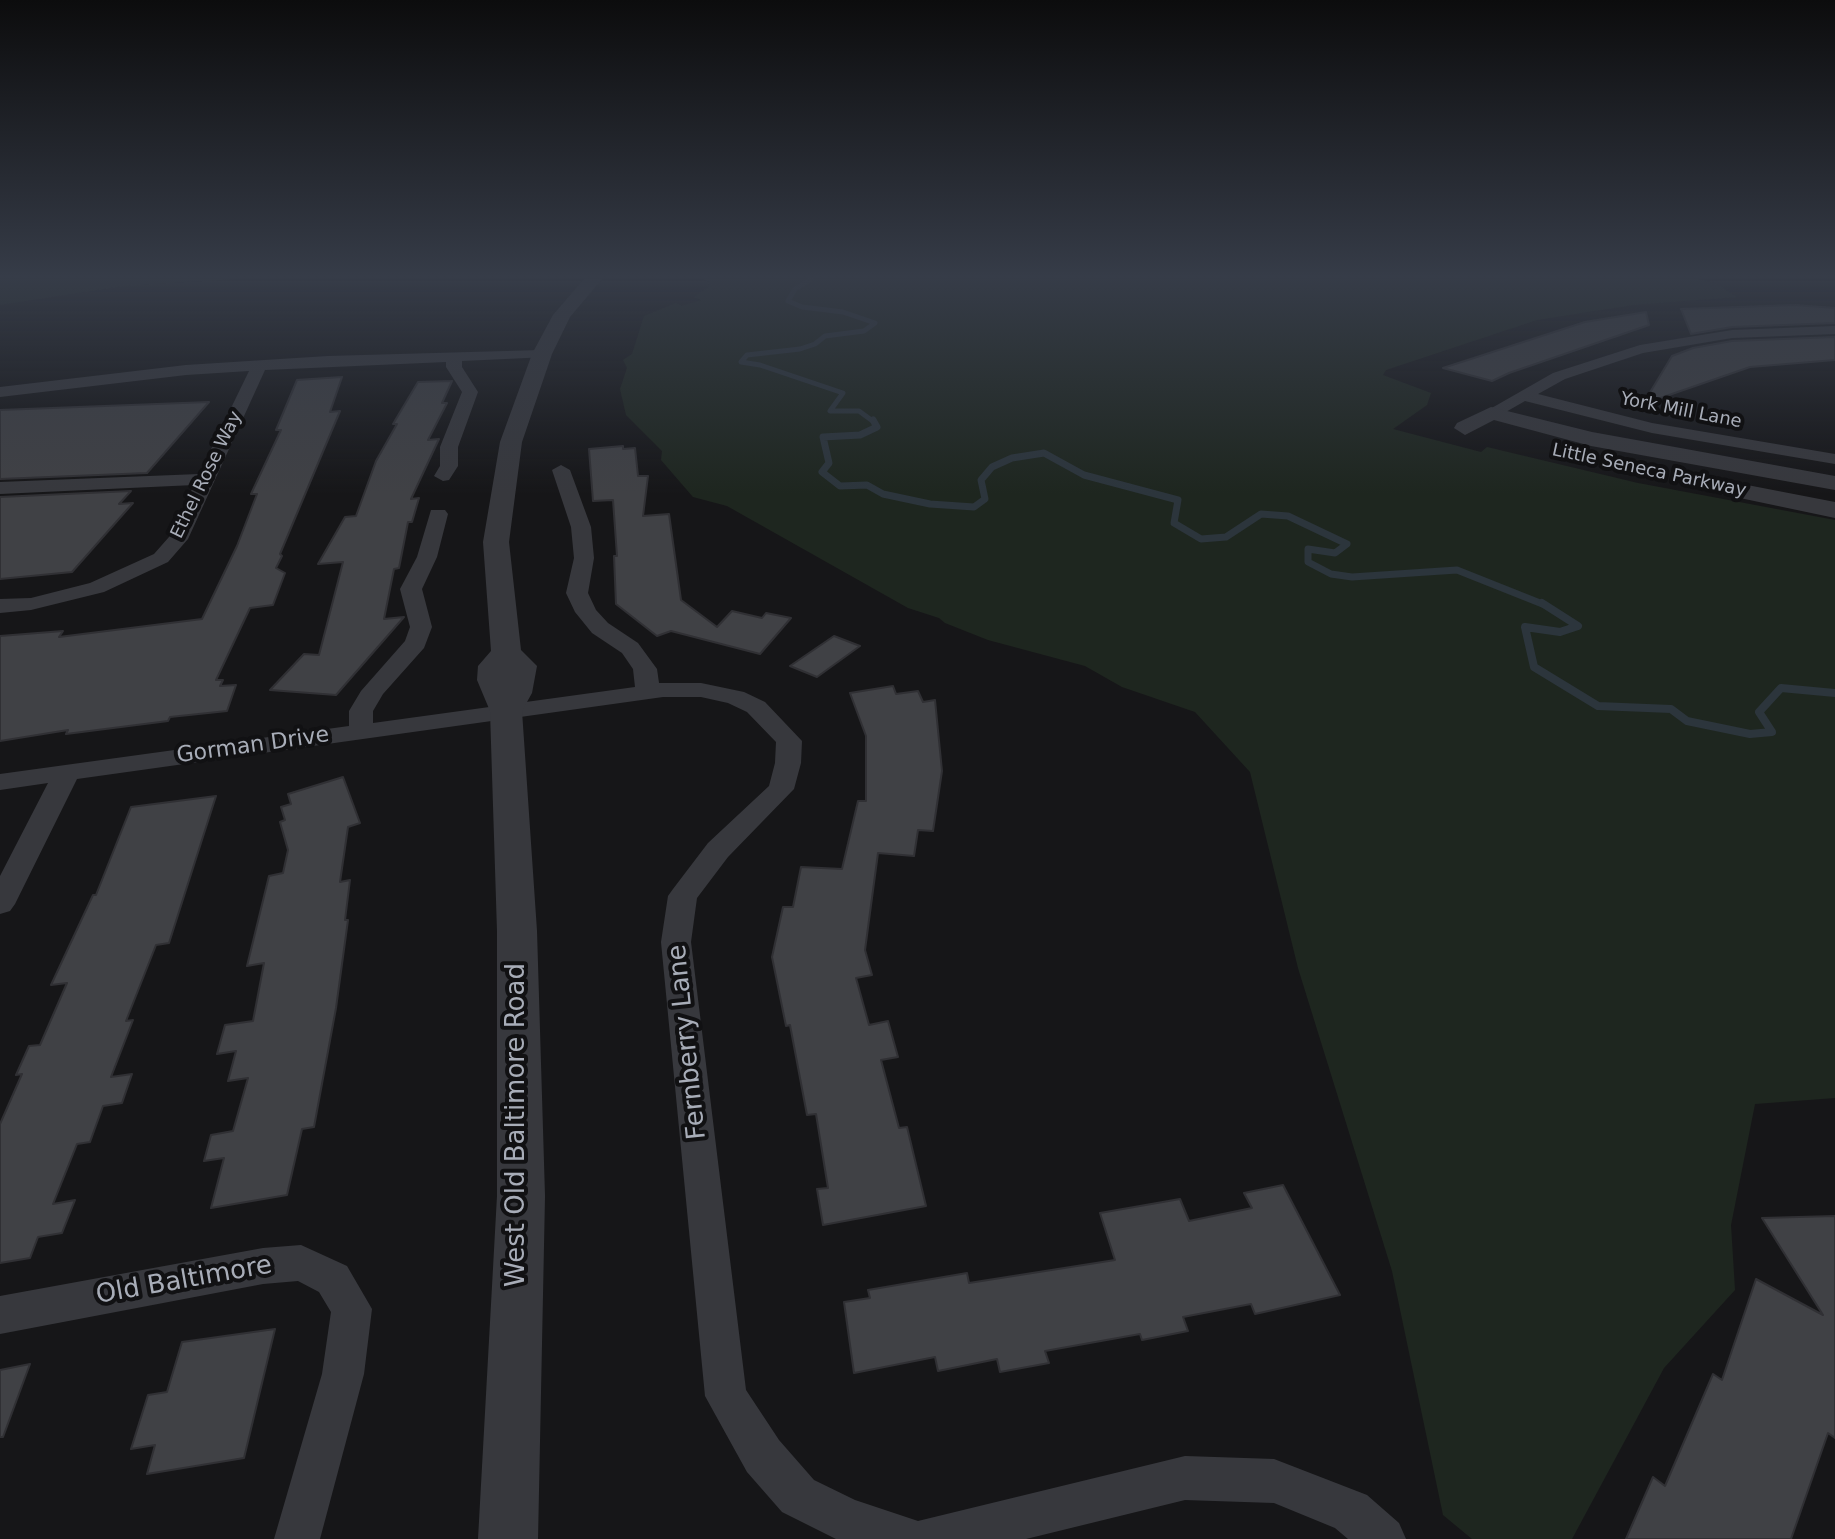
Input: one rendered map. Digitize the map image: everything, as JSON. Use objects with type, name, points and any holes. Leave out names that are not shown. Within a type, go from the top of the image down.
[{"type":"street","name":"West Old Baltimore Road","points":[[508,1539],[521,1196],[517,931],[506,711],[492,680],[493,666],[506,653],[496,542],[511,442],[544,351]]},
{"type":"street","points":[[1491,413],[1559,376],[1641,351]]},
{"type":"street","points":[[0,392],[186,370],[542,354]]},
{"type":"street","points":[[443,476],[449,466],[449,447],[470,392],[454,367],[454,357]]},
{"type":"street","name":"Ethel Rose Way","points":[[0,606],[31,604],[97,588],[161,558],[178,539],[259,365]]},
{"type":"street","name":"York Mill Lane","points":[[1522,395],[1652,428],[1835,459]]},
{"type":"street","name":"Little Seneca Parkway","points":[[1835,483],[1636,448],[1491,413],[1465,428],[1594,461],[1835,510]]},
{"type":"street","points":[[561,470],[581,527],[584,558],[577,593],[586,612],[600,628],[630,648],[645,669],[648,692]]},
{"type":"street","points":[[0,488],[206,479]]},
{"type":"street","points":[[361,731],[361,711],[373,691],[416,643],[421,627],[411,589],[427,557],[438,514]]},
{"type":"street","name":"Fernberry Lane","points":[[506,711],[648,692],[701,690],[735,697],[756,707],[789,741],[788,763],[781,789],[718,850],[683,896],[676,942],[726,1396],[763,1456],[798,1496],[848,1521],[905,1539]]},
{"type":"street","name":"Gorman Drive","points":[[0,782],[506,711]]},
{"type":"street","points":[[0,904],[67,773]]},
{"type":"street","name":"Old Baltimore","points":[[0,1315],[263,1266],[301,1263],[333,1279],[352,1309],[343,1374],[297,1539]]},
{"type":"street","points":[[931,1539],[1185,1478],[1274,1481],[1351,1511],[1383,1539]]},
{"type":"shaded area","points":[[633,351],[1444,351],[1386,370],[1383,375],[1431,393],[1427,405],[1393,429],[1481,452],[1487,447],[1638,483],[1835,520],[1835,1098],[1755,1104],[1731,1225],[1735,1290],[1664,1368],[1572,1539],[1472,1539],[1443,1515],[1392,1271],[1298,968],[1250,772],[1195,712],[1122,687],[1085,666],[988,640],[908,608],[727,506],[693,497],[661,460],[662,451],[626,415],[620,389],[627,368],[623,360]]},
{"type":"building","points":[[1496,351],[1574,351],[1492,381],[1443,368]]},
{"type":"building","points":[[1686,351],[1835,351],[1835,360],[1750,367],[1643,404],[1672,356]]},
{"type":"building","points":[[342,377],[330,412],[340,411],[280,554],[282,556],[276,568],[285,573],[273,605],[250,608],[216,680],[223,680],[220,686],[236,685],[227,711],[0,741],[0,636],[63,631],[59,637],[202,619],[237,546],[257,494],[251,494],[281,430],[276,430],[297,380]]},
{"type":"building","points":[[452,381],[442,403],[447,403],[428,440],[439,439],[411,499],[419,498],[412,522],[408,522],[399,568],[394,569],[384,619],[404,617],[336,695],[270,690],[304,654],[319,655],[343,562],[318,564],[345,517],[356,516],[376,461],[397,424],[393,424],[418,382]]},
{"type":"building","points":[[209,402],[147,473],[0,479],[0,410]]},
{"type":"building","points":[[623,446],[623,449],[635,448],[638,476],[648,476],[643,516],[669,514],[681,600],[717,627],[732,611],[762,618],[766,613],[791,618],[760,654],[671,631],[657,636],[616,604],[613,500],[593,501],[589,449]]},
{"type":"building","points":[[131,491],[119,504],[133,503],[72,572],[0,579],[0,497]]},
{"type":"building","points":[[834,636],[860,646],[817,677],[790,666]]},
{"type":"building","points":[[893,686],[896,694],[918,691],[923,702],[935,700],[942,771],[933,831],[918,830],[914,856],[878,853],[865,950],[872,975],[856,978],[869,1025],[888,1021],[898,1057],[881,1060],[899,1128],[907,1127],[926,1206],[823,1225],[817,1189],[828,1188],[816,1114],[807,1115],[790,1025],[786,1026],[772,957],[783,907],[793,907],[801,867],[842,869],[858,801],[866,801],[866,736],[850,693]]},
{"type":"building","points":[[343,777],[360,823],[348,827],[340,882],[350,880],[345,920],[348,920],[336,1008],[314,1127],[302,1129],[287,1195],[211,1208],[224,1158],[204,1161],[211,1135],[233,1131],[248,1078],[228,1081],[236,1051],[217,1054],[225,1025],[253,1021],[264,963],[247,966],[269,876],[283,873],[288,850],[280,822],[285,820],[281,807],[291,804],[288,794]]},
{"type":"building","points":[[216,796],[169,943],[156,945],[126,1021],[133,1020],[111,1077],[132,1074],[122,1103],[103,1106],[90,1142],[77,1144],[53,1204],[75,1200],[62,1233],[38,1237],[30,1258],[0,1263],[0,1124],[22,1074],[16,1075],[29,1046],[40,1045],[67,983],[51,985],[93,895],[96,895],[131,807]]},
{"type":"building","points":[[1283,1185],[1340,1295],[1255,1314],[1251,1304],[1183,1317],[1188,1331],[1142,1340],[1140,1334],[1045,1351],[1049,1363],[1000,1372],[997,1359],[938,1371],[935,1357],[854,1373],[844,1302],[870,1298],[868,1290],[967,1273],[969,1283],[1115,1260],[1100,1213],[1180,1199],[1189,1221],[1252,1208],[1244,1193]]},
{"type":"building","points":[[1835,1216],[1835,1438],[1828,1433],[1791,1539],[1626,1539],[1653,1477],[1665,1486],[1713,1374],[1722,1380],[1756,1279],[1823,1315],[1762,1218]]},
{"type":"building","points":[[275,1329],[244,1458],[147,1474],[155,1445],[131,1449],[148,1395],[167,1392],[182,1342]]},
{"type":"building","points":[[30,1364],[3,1437],[0,1437],[0,1370]]},
{"type":"waterway","points":[[784,351],[747,355],[741,362],[760,365],[843,393],[830,411],[859,411],[874,422]]},
{"type":"waterway","points":[[873,420],[877,427],[860,435],[823,437],[829,463],[822,472],[840,486],[867,485],[883,494],[930,504],[974,507],[985,499],[981,480],[992,467],[1012,458],[1044,453],[1084,475],[1178,500],[1174,523],[1201,539],[1226,537],[1261,514],[1288,516],[1347,544],[1335,553],[1308,549],[1308,562],[1331,574],[1352,577],[1457,570],[1545,605]]},
{"type":"waterway","points":[[1542,603],[1578,626],[1560,632],[1525,627],[1534,667],[1598,706],[1671,709],[1687,721],[1750,734],[1772,732],[1759,712],[1781,688],[1835,693]]}]
